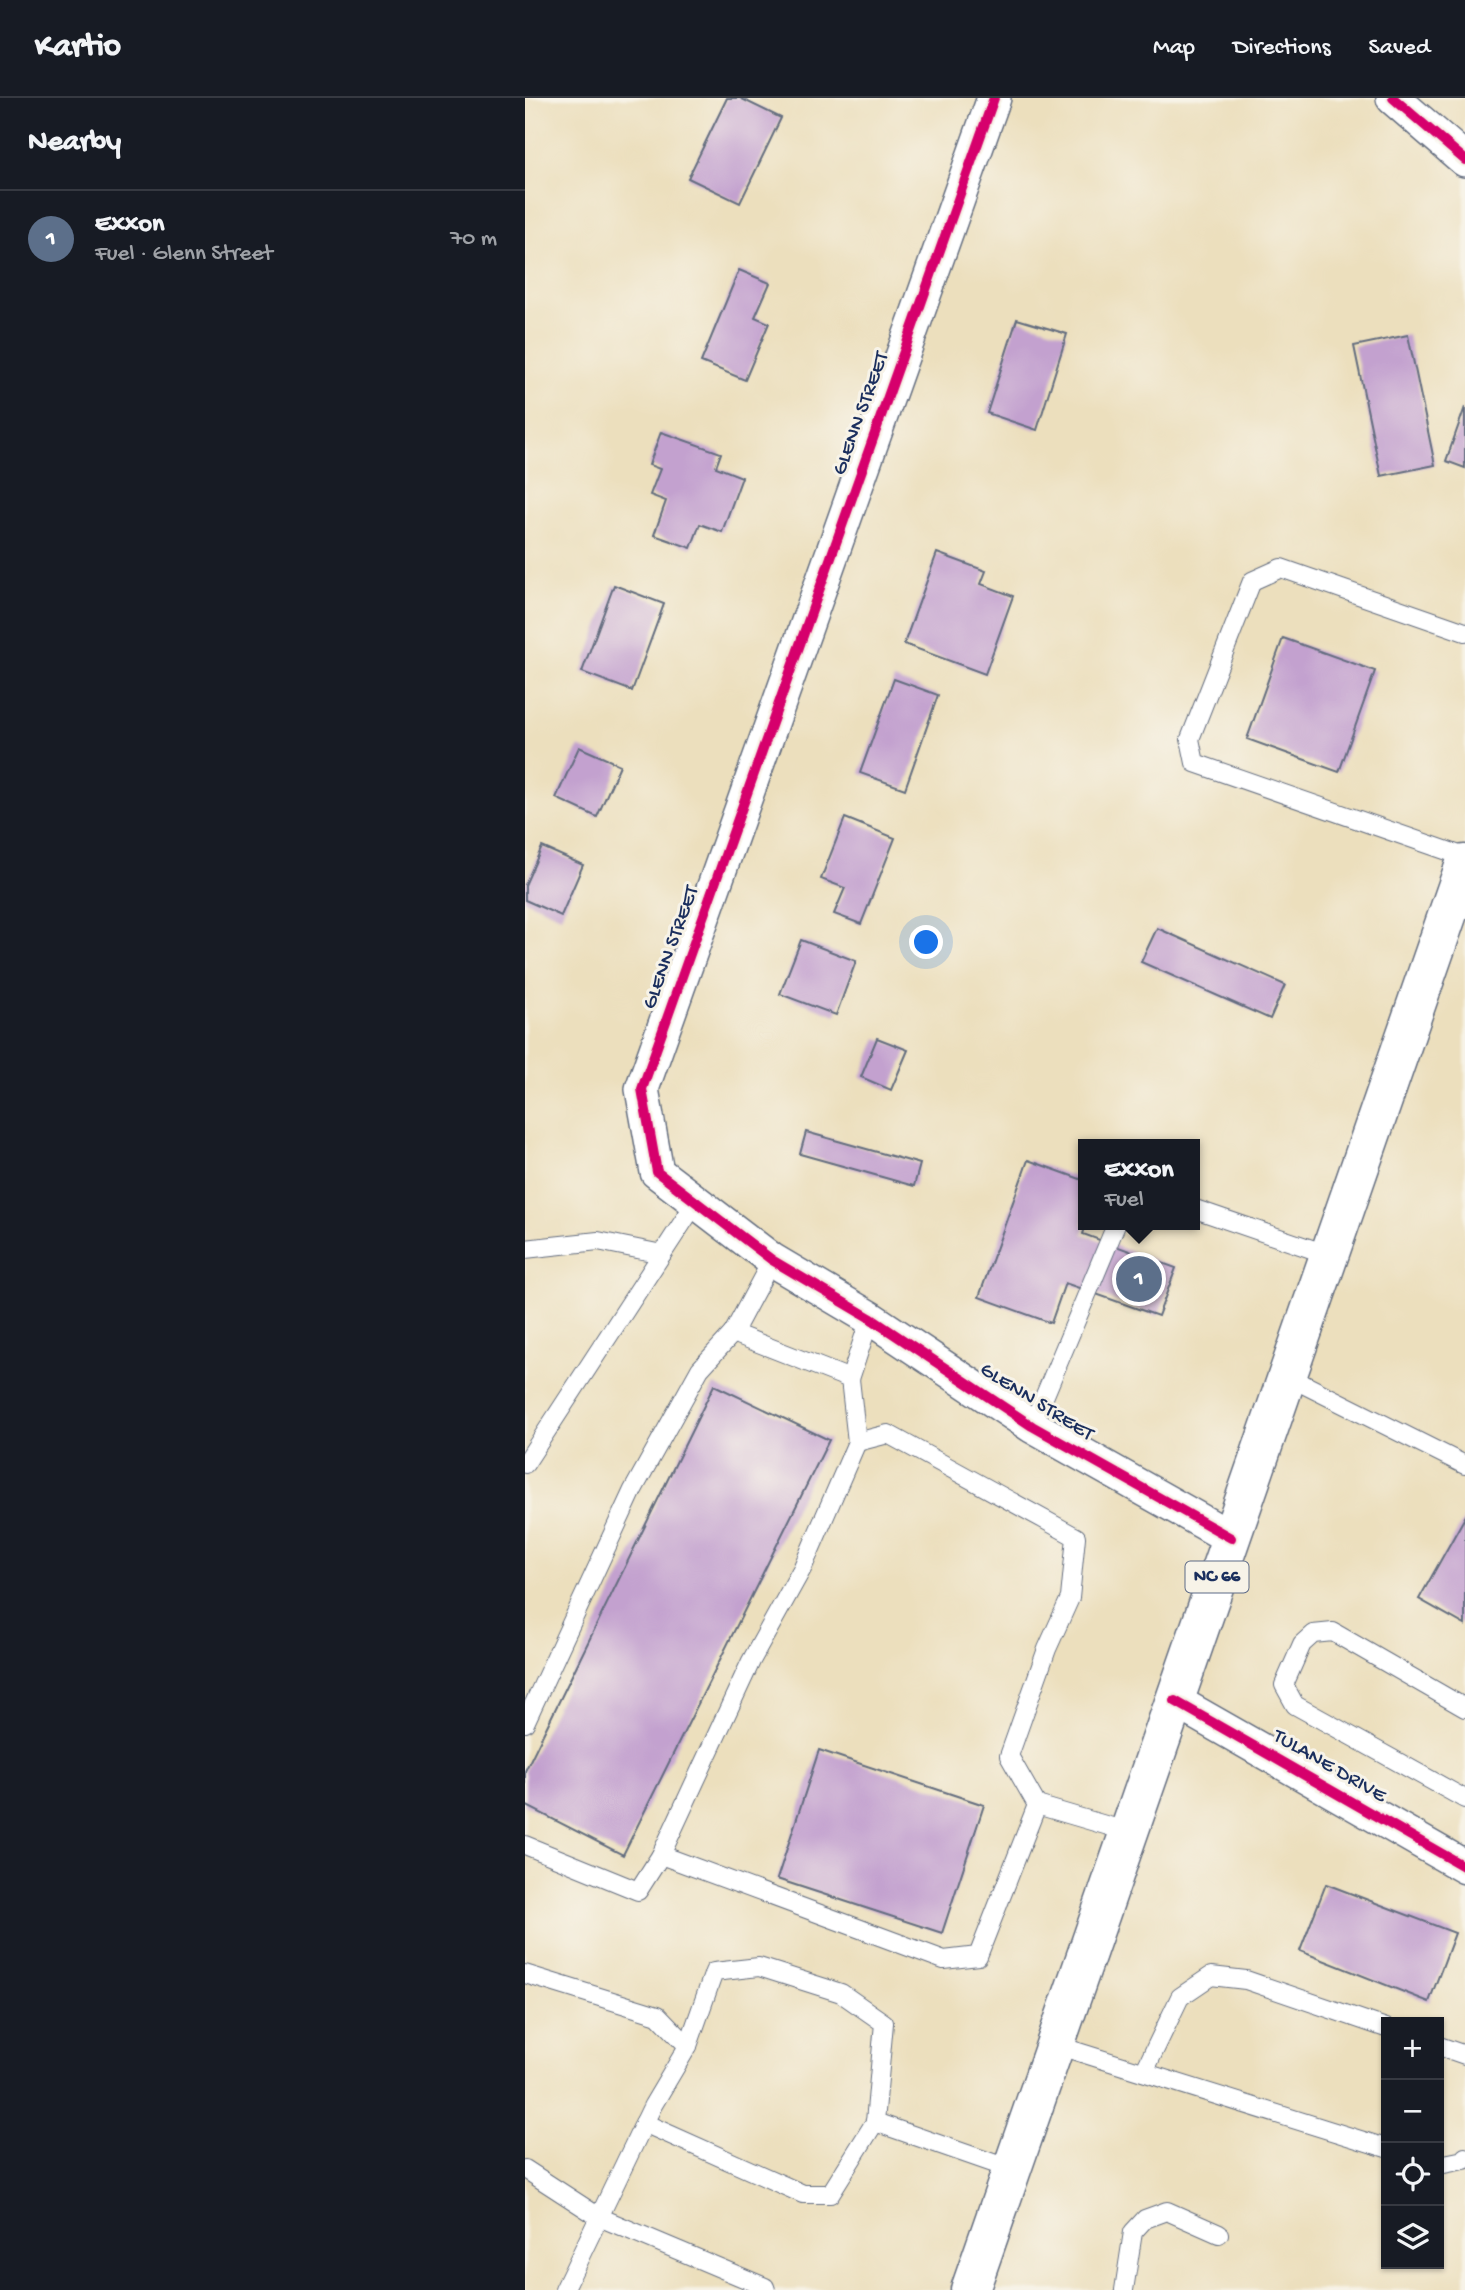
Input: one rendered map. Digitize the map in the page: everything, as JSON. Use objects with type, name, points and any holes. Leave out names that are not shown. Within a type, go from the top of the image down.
[{"type":"main road","name":"NC 66","points":[[970,2290],[1465,864]]},
{"type":"street","name":"GLENN STREET","points":[[994,98],[642,1089],[657,1172],[772,1260],[870,1318],[1032,1426],[1231,1538]]},
{"type":"street","points":[[1393,98],[1465,160]]},
{"type":"street","name":"TULANE DRIVE","points":[[1175,1701],[1463,1860]]},
{"type":"lane","points":[[1465,632],[1282,568],[1252,581],[1190,740],[1195,762],[1465,857]]},
{"type":"lane","points":[[525,1464],[696,1202]]},
{"type":"lane","points":[[1200,1211],[1329,1255]]},
{"type":"lane","points":[[1032,1426],[1114,1230]]},
{"type":"lane","points":[[525,1249],[598,1241],[662,1254]]},
{"type":"lane","points":[[525,1723],[633,1490],[701,1369],[733,1333],[772,1260]]},
{"type":"lane","points":[[525,1845],[638,1891],[661,1855],[751,1661],[802,1569],[857,1442],[850,1379],[870,1318]]},
{"type":"lane","points":[[733,1333],[850,1379]]},
{"type":"lane","points":[[1287,1376],[1465,1465]]},
{"type":"lane","points":[[857,1442],[888,1434],[1076,1537],[1070,1598],[1047,1649],[1009,1756],[1037,1805],[1129,1832]]},
{"type":"lane","points":[[1465,1708],[1333,1632],[1313,1634],[1302,1644],[1285,1685],[1295,1705],[1465,1799]]},
{"type":"lane","points":[[661,1855],[944,1960],[978,1956],[1037,1805]]},
{"type":"lane","points":[[564,2290],[644,2123],[653,2105],[688,2046],[714,1972],[759,1967],[841,1993],[884,2023],[875,2122],[830,2194],[803,2194],[644,2123]]},
{"type":"lane","points":[[525,1974],[659,2015],[688,2046]]},
{"type":"lane","points":[[1144,2072],[1180,1997],[1211,1976],[1246,1980],[1381,2026]]},
{"type":"lane","points":[[1056,2045],[1381,2146]]},
{"type":"lane","points":[[1444,2048],[1465,2055]]},
{"type":"lane","points":[[875,2122],[1013,2170]]},
{"type":"lane","points":[[1444,2164],[1464,2160],[1465,2157]]},
{"type":"lane","points":[[525,2169],[599,2217],[767,2290]]},
{"type":"lane","points":[[1124,2290],[1133,2232],[1145,2219],[1167,2211],[1219,2234]]},
{"type":"building","points":[[727,98],[740,98],[781,118],[740,203],[688,178]]},
{"type":"building","points":[[739,270],[770,283],[755,317],[769,323],[745,380],[701,362]]},
{"type":"building","points":[[1017,319],[1067,334],[1037,430],[987,413]]},
{"type":"building","points":[[1408,335],[1435,465],[1381,476],[1354,346]]},
{"type":"building","points":[[1465,407],[1465,468],[1446,461]]},
{"type":"building","points":[[661,432],[721,453],[716,467],[742,477],[722,532],[700,524],[691,548],[654,535],[666,501],[650,495],[660,469],[649,465]]},
{"type":"building","points":[[937,553],[986,571],[981,584],[1013,596],[985,674],[904,644]]},
{"type":"building","points":[[614,585],[664,604],[632,691],[582,672]]},
{"type":"building","points":[[1283,638],[1375,671],[1339,772],[1247,739]]},
{"type":"building","points":[[894,679],[938,695],[905,789],[860,773]]},
{"type":"building","points":[[579,747],[620,765],[597,817],[556,798]]},
{"type":"building","points":[[845,818],[895,838],[861,924],[834,914],[845,888],[821,879]]},
{"type":"building","points":[[542,847],[583,865],[561,916],[525,900],[525,885]]},
{"type":"building","points":[[1157,928],[1285,985],[1270,1019],[1141,962]]},
{"type":"building","points":[[801,940],[856,961],[836,1015],[780,994]]},
{"type":"building","points":[[877,1038],[908,1050],[891,1090],[861,1077]]},
{"type":"building","points":[[806,1132],[920,1164],[914,1186],[800,1154]]},
{"type":"building","points":[[1028,1160],[1078,1178],[1078,1230],[1084,1230],[1083,1234],[1176,1268],[1158,1316],[1065,1283],[1051,1323],[979,1297]]},
{"type":"building","points":[[714,1385],[829,1440],[623,1855],[525,1805],[525,1771]]},
{"type":"building","points":[[1465,1517],[1465,1625],[1419,1599]]},
{"type":"building","points":[[819,1750],[984,1805],[942,1933],[777,1879]]},
{"type":"building","points":[[1326,1884],[1455,1933],[1429,2002],[1300,1951]]},
{"type":"cycle path","points":[[994,98],[642,1089],[657,1172],[772,1260],[870,1318],[1032,1426],[1231,1538]]},
{"type":"cycle path","points":[[1393,98],[1465,160]]},
{"type":"cycle path","points":[[1175,1701],[1465,1867]]},
{"type":"place","name":"Exxon","points":[[1139,1279]]}]
